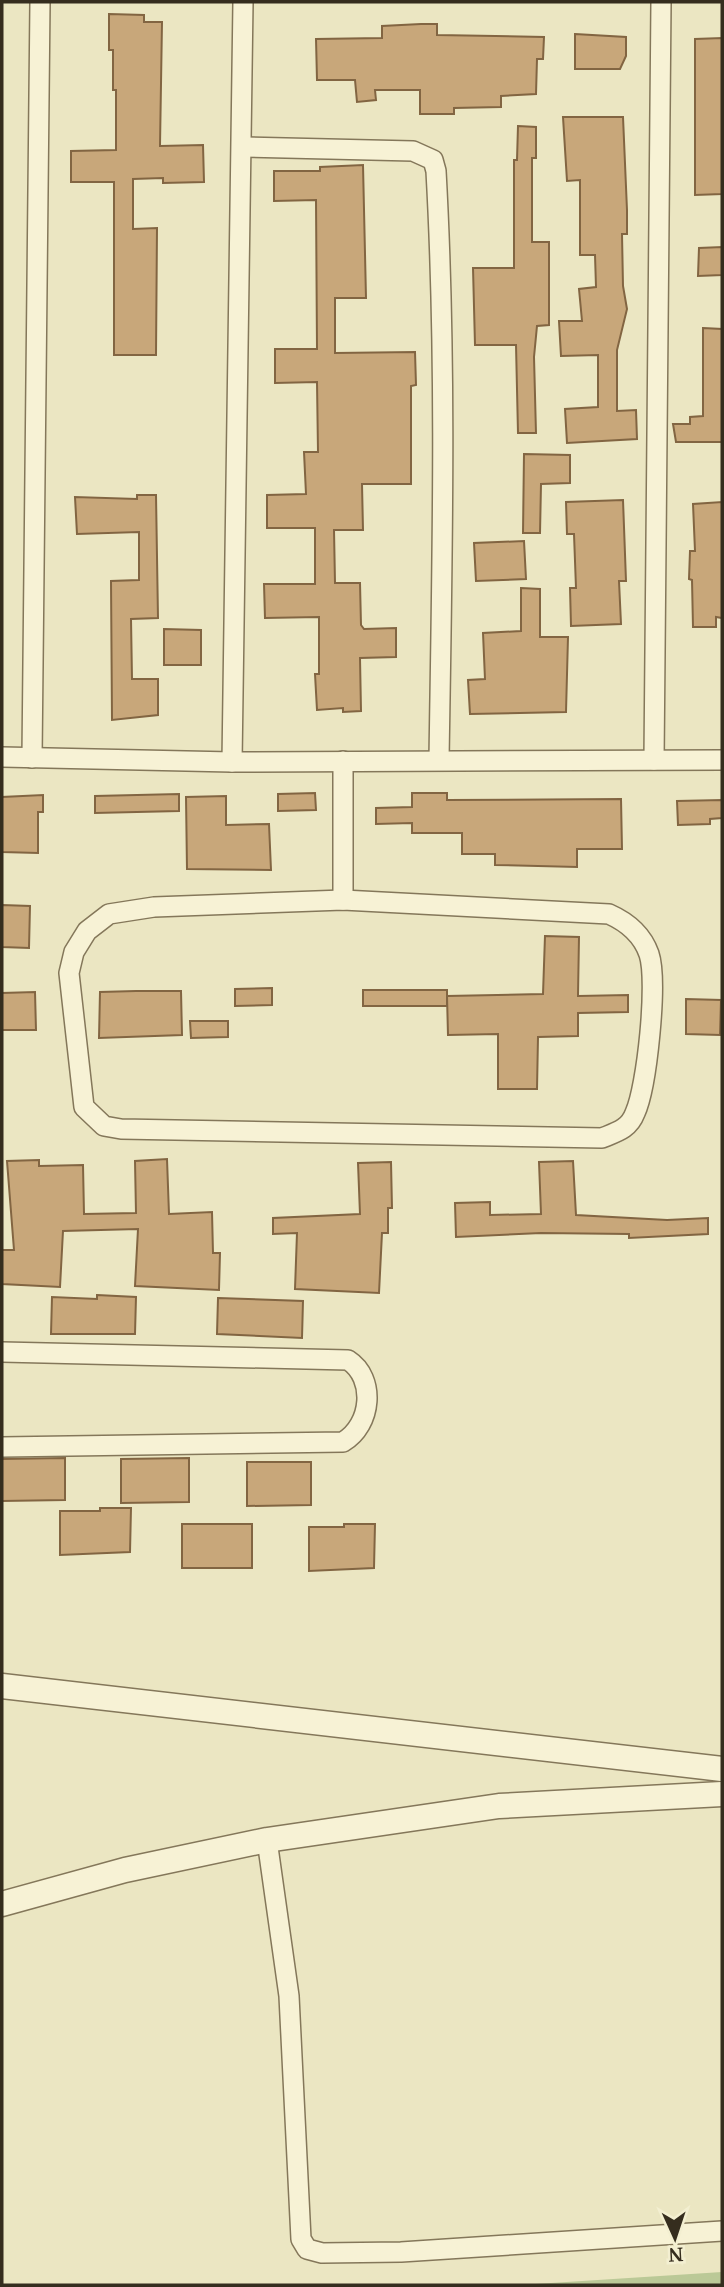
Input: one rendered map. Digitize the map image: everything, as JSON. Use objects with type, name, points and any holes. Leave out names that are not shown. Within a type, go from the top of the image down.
[{"type":"street","points":[[32,758],[40,2]]},
{"type":"street","points":[[232,762],[243,2]]},
{"type":"street","points":[[654,760],[661,2]]},
{"type":"street","points":[[243,146],[413,151],[433,160],[436,171],[441,263],[444,458],[439,761]]},
{"type":"street","points":[[2,757],[232,762],[722,760]]},
{"type":"street","points":[[343,761],[343,900]]},
{"type":"street","points":[[343,900],[609,914],[629,923],[649,954],[652,977],[647,1067],[635,1113],[625,1129],[603,1138],[121,1129],[104,1126],[83,1107],[69,973],[74,952],[94,925],[110,914],[154,907],[343,900]]},
{"type":"street","points":[[2,1352],[348,1360],[359,1368],[365,1379],[366,1392],[363,1420],[357,1434],[343,1442],[2,1447]]},
{"type":"street","points":[[2,1686],[722,1769]]},
{"type":"street","points":[[2,1904],[125,1870],[267,1840],[499,1806],[722,1794]]},
{"type":"street","points":[[267,1840],[289,1996],[301,2239],[307,2249],[322,2253],[401,2252],[722,2231]]},
{"type":"green space","points":[[722,2272],[722,2285],[520,2285]]},
{"type":"building","points":[[109,14],[144,15],[144,22],[162,22],[160,146],[203,145],[204,182],[163,183],[163,178],[133,179],[133,229],[157,228],[156,355],[114,355],[114,182],[71,182],[71,151],[116,150],[116,90],[113,90],[113,50],[109,50]]},
{"type":"building","points":[[437,24],[437,35],[544,37],[543,59],[537,59],[536,94],[501,96],[501,107],[454,108],[454,114],[420,114],[420,90],[375,90],[376,100],[357,102],[355,80],[317,80],[316,39],[382,38],[382,26]]},
{"type":"building","points":[[575,34],[626,37],[626,56],[620,69],[575,69]]},
{"type":"building","points":[[722,38],[722,194],[695,195],[695,39]]},
{"type":"building","points":[[563,117],[623,117],[627,234],[622,234],[623,286],[627,309],[617,350],[617,411],[636,410],[637,439],[567,443],[565,409],[598,407],[598,355],[561,356],[559,321],[582,321],[579,289],[596,287],[595,255],[580,255],[580,180],[567,181]]},
{"type":"building","points":[[518,126],[536,127],[536,158],[532,158],[532,242],[549,242],[549,325],[537,326],[534,357],[536,433],[518,433],[516,345],[475,345],[473,268],[514,268],[514,160],[517,160]]},
{"type":"building","points":[[363,165],[366,298],[335,298],[335,353],[415,352],[416,385],[411,386],[411,484],[362,484],[363,530],[334,530],[335,583],[360,583],[361,625],[364,629],[396,628],[396,657],[360,658],[361,711],[343,712],[343,708],[317,710],[315,674],[319,674],[319,617],[265,618],[264,584],[315,584],[315,528],[267,528],[267,495],[306,494],[304,452],[318,452],[317,382],[275,383],[275,349],[317,349],[316,200],[274,201],[274,171],[320,171],[320,167]]},
{"type":"building","points":[[722,247],[722,275],[698,276],[699,248]]},
{"type":"building","points":[[703,328],[722,329],[722,442],[676,442],[673,424],[690,424],[690,417],[703,416]]},
{"type":"building","points":[[524,454],[570,455],[570,483],[541,484],[540,533],[523,533]]},
{"type":"building","points":[[137,495],[156,495],[158,618],[131,619],[132,679],[158,679],[158,715],[112,720],[111,581],[139,580],[139,532],[77,534],[75,497],[137,499]]},
{"type":"building","points":[[623,500],[626,581],[619,581],[621,624],[571,626],[570,588],[576,588],[574,534],[567,534],[566,502]]},
{"type":"building","points":[[722,502],[722,618],[716,617],[716,627],[693,627],[692,580],[689,579],[690,551],[695,551],[693,504]]},
{"type":"building","points":[[524,541],[526,579],[476,581],[474,543]]},
{"type":"building","points":[[521,588],[540,589],[540,637],[568,637],[566,712],[470,714],[468,680],[485,679],[483,633],[521,631]]},
{"type":"building","points":[[164,629],[201,630],[201,665],[164,665]]},
{"type":"building","points":[[315,793],[316,810],[278,811],[278,794]]},
{"type":"building","points":[[412,793],[447,793],[447,800],[621,799],[622,849],[577,849],[577,867],[495,865],[495,854],[462,854],[462,833],[412,833],[412,823],[376,824],[376,808],[412,807]]},
{"type":"building","points":[[179,794],[179,811],[95,813],[95,796]]},
{"type":"building","points":[[43,795],[43,812],[38,812],[38,853],[2,852],[2,797]]},
{"type":"building","points":[[226,796],[226,825],[269,824],[271,870],[187,869],[186,797]]},
{"type":"building","points":[[722,800],[722,818],[710,819],[710,824],[678,825],[677,801]]},
{"type":"building","points":[[2,905],[30,906],[29,948],[2,947]]},
{"type":"building","points":[[545,936],[579,937],[578,996],[628,995],[628,1012],[578,1013],[578,1036],[538,1037],[537,1089],[498,1089],[498,1034],[448,1035],[447,996],[543,994]]},
{"type":"building","points":[[272,988],[272,1005],[235,1006],[235,989]]},
{"type":"building","points":[[363,990],[447,990],[447,1006],[363,1006]]},
{"type":"building","points":[[181,991],[182,1035],[99,1038],[100,992]]},
{"type":"building","points":[[35,992],[36,1030],[2,1030],[2,993]]},
{"type":"building","points":[[686,999],[721,1000],[720,1035],[686,1034]]},
{"type":"building","points":[[190,1021],[228,1021],[228,1037],[191,1038]]},
{"type":"building","points":[[167,1159],[169,1214],[212,1212],[213,1253],[220,1253],[219,1290],[135,1286],[138,1229],[63,1231],[60,1287],[2,1284],[2,1250],[14,1250],[7,1161],[39,1160],[39,1166],[83,1165],[84,1214],[136,1213],[135,1161]]},
{"type":"building","points":[[573,1161],[576,1215],[667,1220],[708,1218],[708,1234],[629,1238],[629,1234],[541,1233],[456,1237],[455,1203],[490,1202],[490,1215],[541,1214],[539,1162]]},
{"type":"building","points":[[391,1162],[392,1208],[388,1208],[388,1233],[382,1233],[379,1293],[295,1289],[297,1233],[273,1234],[273,1218],[360,1214],[358,1163]]},
{"type":"building","points":[[97,1295],[136,1297],[135,1334],[51,1334],[52,1297],[97,1299]]},
{"type":"building","points":[[218,1298],[303,1301],[302,1338],[217,1334]]},
{"type":"building","points":[[65,1458],[65,1500],[2,1501],[2,1459]]},
{"type":"building","points":[[189,1458],[189,1502],[121,1503],[121,1459]]},
{"type":"building","points":[[247,1462],[311,1462],[311,1505],[247,1506]]},
{"type":"building","points":[[100,1508],[131,1508],[130,1552],[60,1555],[60,1511],[100,1511]]},
{"type":"building","points":[[182,1524],[252,1524],[252,1568],[182,1568]]},
{"type":"building","points":[[344,1524],[375,1524],[374,1568],[309,1571],[309,1527],[344,1527]]}]
